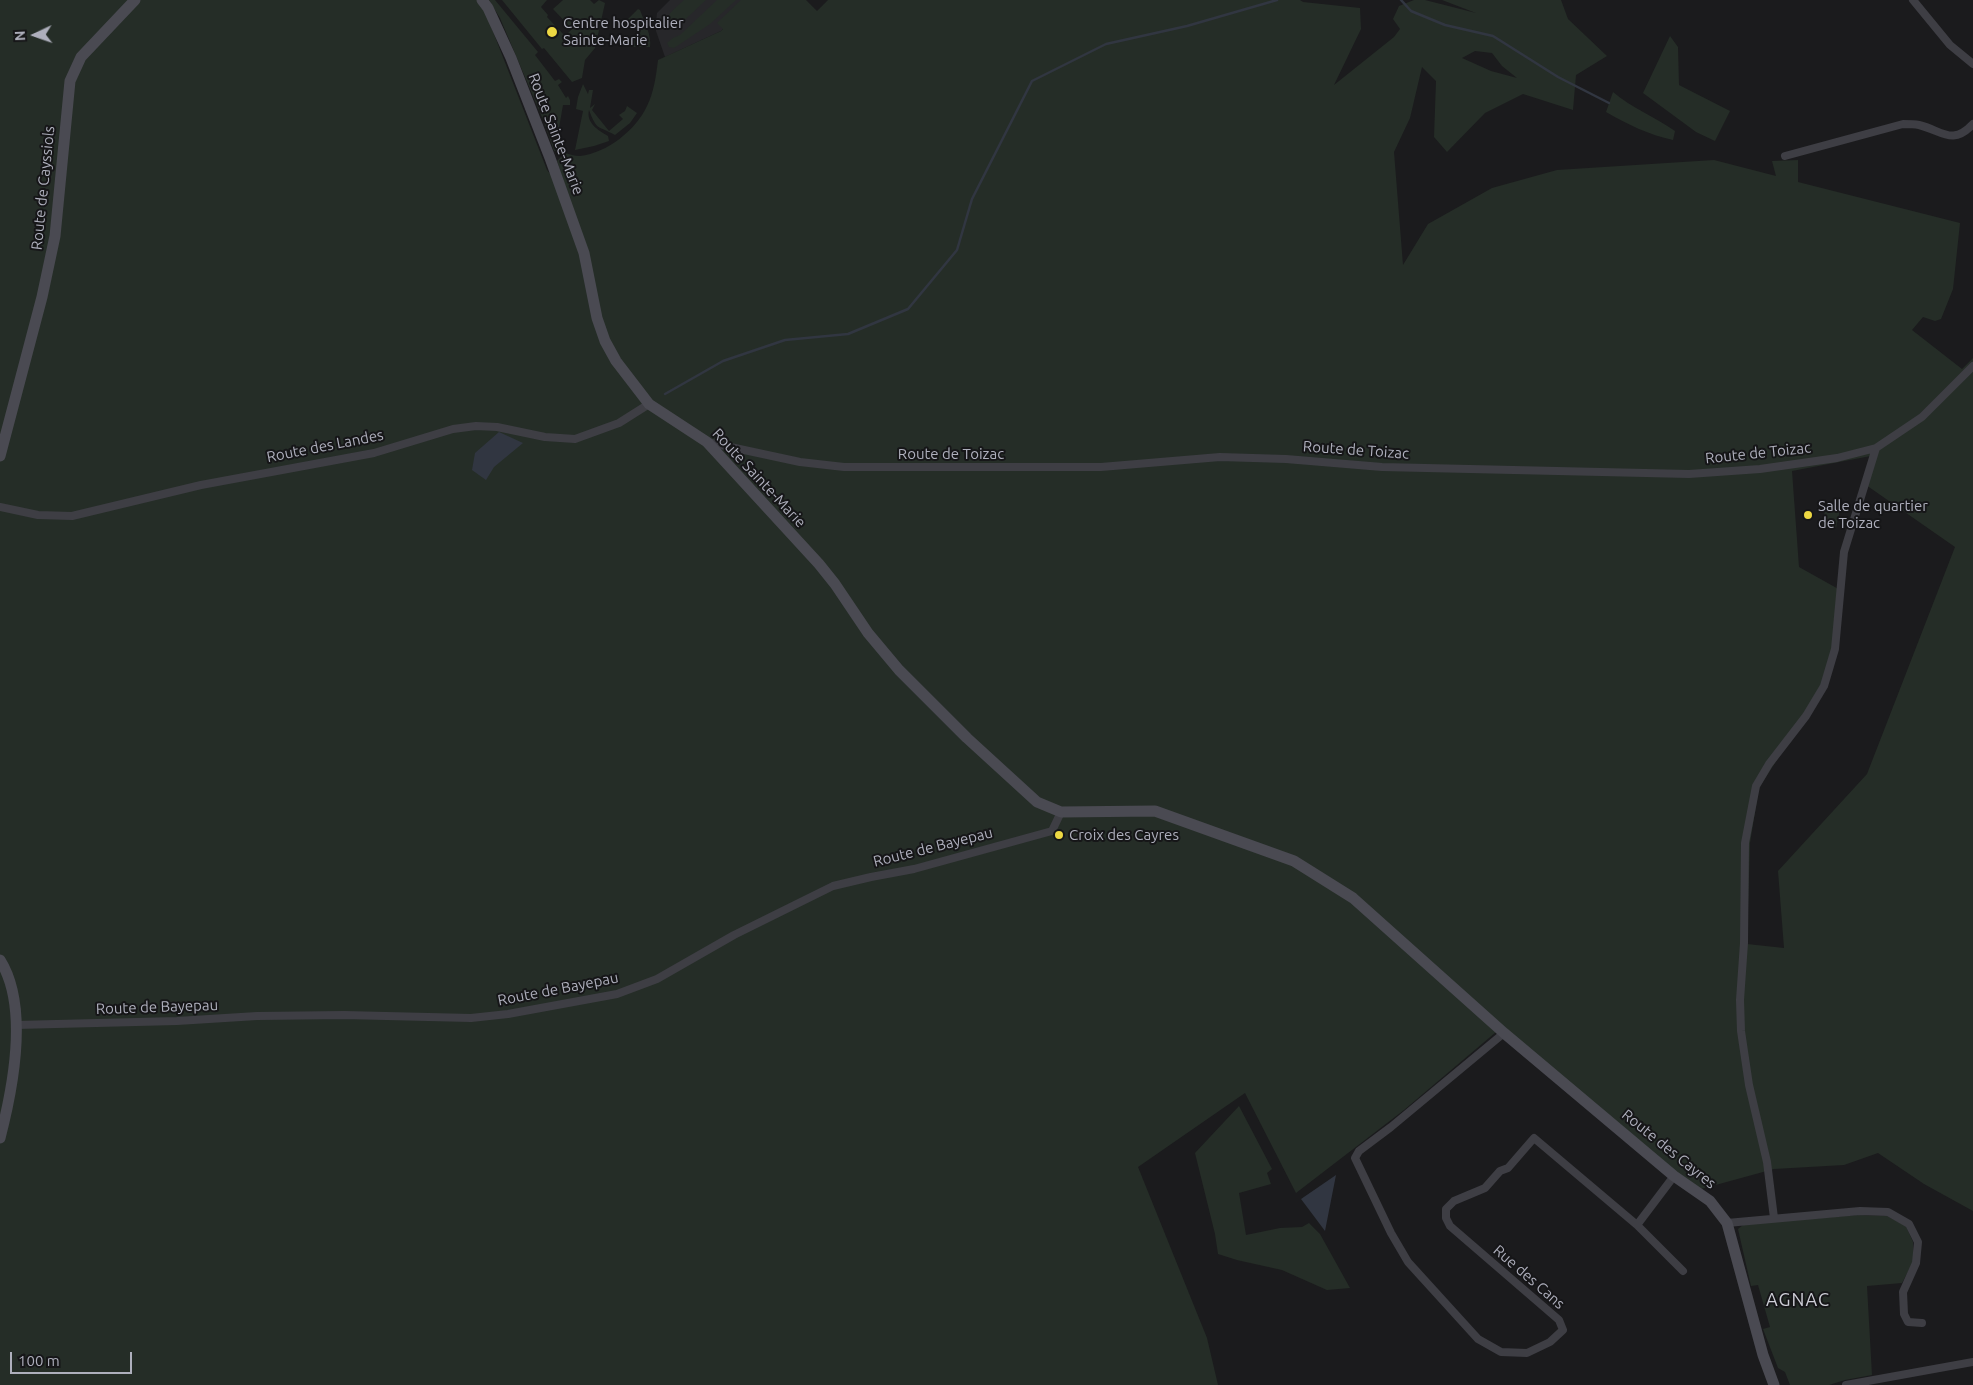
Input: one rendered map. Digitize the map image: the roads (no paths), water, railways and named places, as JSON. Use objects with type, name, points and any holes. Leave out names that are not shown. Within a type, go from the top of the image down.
[{"type":"street","name":"Route de Cayssiols","points":[[1,449],[42,297],[56,236],[70,81],[81,58],[135,0]]},
{"type":"street","name":"Route Sainte-Marie","points":[[482,0],[488,8],[511,58],[550,158],[584,253],[597,318],[605,341],[616,361],[650,404],[707,442],[819,564],[868,633],[899,670],[967,738],[1037,802],[1061,812]]},
{"type":"street","points":[[1913,0],[1950,45],[1973,64]]},
{"type":"street","points":[[1785,156],[1903,124],[1918,125],[1944,134],[1958,136],[1964,134],[1973,124]]},
{"type":"street","name":"Route de Toizac","points":[[707,442],[800,462],[844,467],[1102,467],[1220,457],[1286,458],[1382,467],[1689,474],[1760,469],[1837,458],[1876,448],[1922,417],[1973,366]]},
{"type":"street","name":"Route des Landes","points":[[0,508],[38,516],[72,516],[201,485],[374,453],[453,430],[476,426],[497,427],[545,437],[575,439],[619,423],[650,404]]},
{"type":"street","points":[[1774,1218],[1768,1162],[1744,1055],[1740,1000],[1744,943],[1744,843],[1756,786],[1769,764],[1806,716],[1824,686],[1835,649],[1844,552],[1876,448]]},
{"type":"street","name":"Route des Cayres","points":[[1061,812],[1155,811],[1294,861],[1353,898],[1504,1033],[1674,1176],[1710,1201],[1727,1223],[1763,1355],[1774,1385]]},
{"type":"street","name":"Route de Bayepau","points":[[16,1025],[177,1021],[257,1016],[344,1015],[471,1018],[508,1014],[617,994],[657,979],[734,935],[832,886],[914,869],[1052,831],[1061,812]]},
{"type":"street","points":[[0,960],[12,993],[16,1025],[16,1052],[0,1138]]},
{"type":"street","name":"Rue des Cans","points":[[1504,1033],[1391,1127],[1359,1151],[1355,1158],[1391,1233],[1408,1262],[1478,1339],[1501,1352],[1527,1353],[1550,1342],[1563,1330],[1559,1320],[1450,1226],[1446,1218],[1446,1209],[1454,1201],[1485,1188],[1500,1171],[1508,1168],[1534,1138],[1637,1225]]},
{"type":"street","points":[[1674,1176],[1637,1225],[1683,1271]]},
{"type":"street","points":[[1727,1223],[1872,1211],[1888,1212],[1909,1224],[1918,1242],[1916,1263],[1903,1292],[1904,1314],[1908,1322],[1922,1323]]},
{"type":"street","points":[[1846,1385],[1973,1362]]},
{"type":"waterway","points":[[665,394],[723,361],[785,340],[848,334],[908,309],[957,250],[972,199],[1032,81],[1106,44],[1187,26],[1277,0]]},
{"type":"waterway","points":[[1401,0],[1411,11],[1445,25],[1493,36],[1558,77],[1609,103]]},
{"type":"place","name":"Centre hospitalier Sainte-Marie","points":[[552,32]]},
{"type":"place","name":"Salle de quartier de Toizac","points":[[1808,515]]},
{"type":"place","name":"Croix des Cayres","points":[[1059,835]]},
{"type":"district","name":"AGNAC","points":[[1798,1300]]}]
